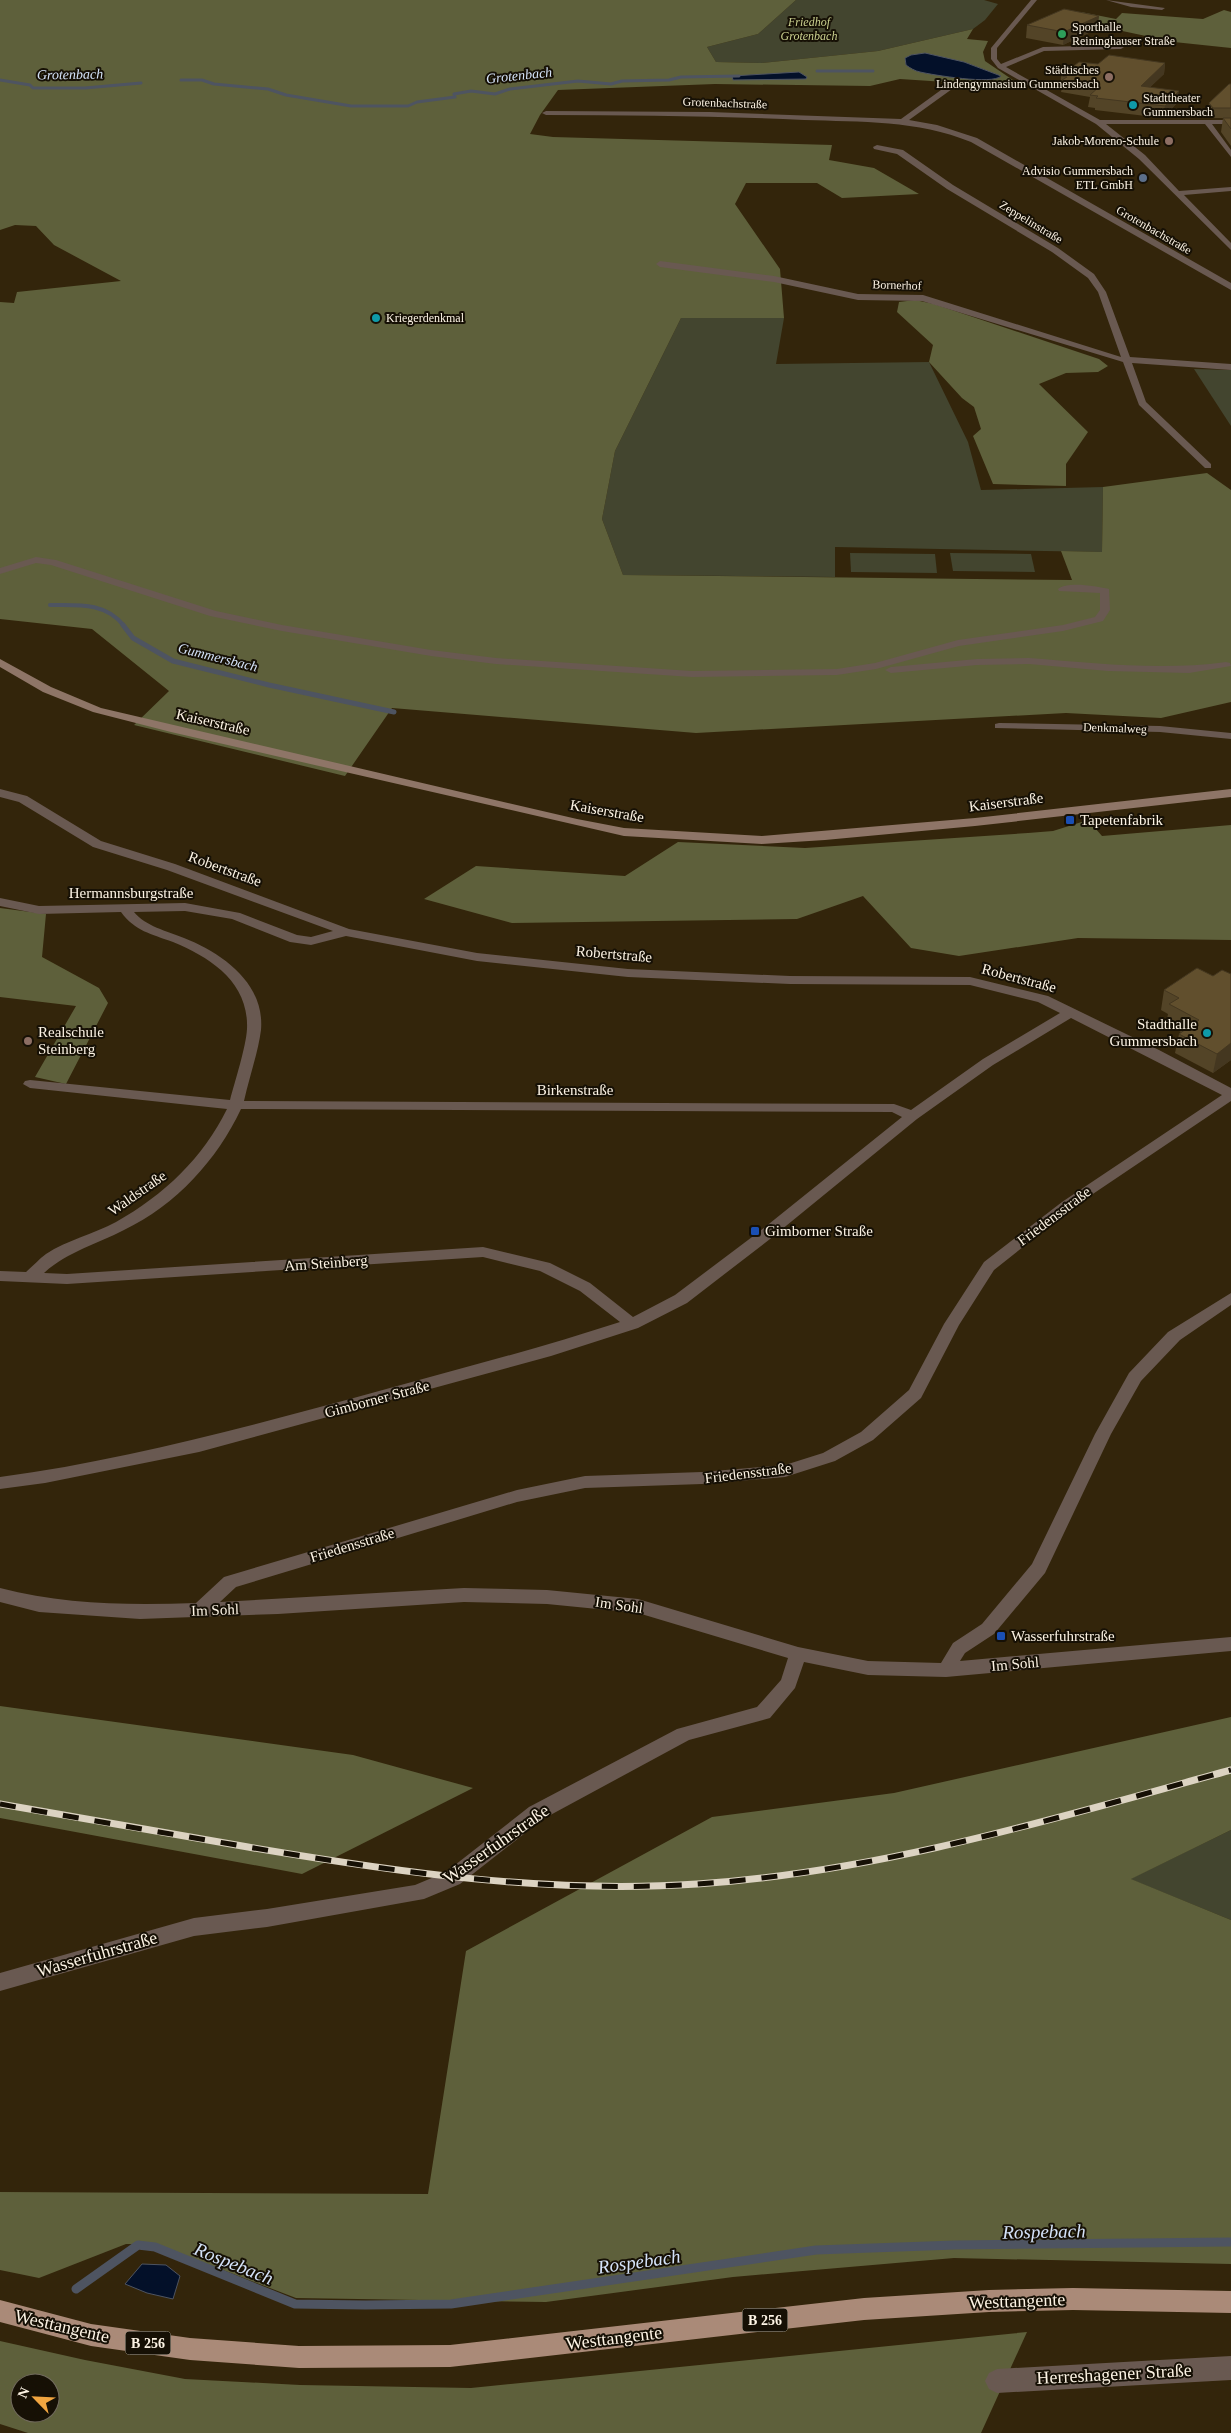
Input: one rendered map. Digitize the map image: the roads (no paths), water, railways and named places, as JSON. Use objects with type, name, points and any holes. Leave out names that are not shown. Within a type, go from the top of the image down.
[{"type":"main road","name":"Westtangente","points":[[0,2311],[91,2335],[190,2349],[299,2357],[450,2356],[864,2309],[989,2301],[1073,2299],[1231,2302]]},
{"type":"street","points":[[1034,0],[994,48],[994,59],[1000,67],[1099,122],[1142,157],[1231,248]]},
{"type":"street","points":[[1109,0],[1131,5],[1162,8]]},
{"type":"street","points":[[1000,67],[1043,49],[1122,47]]},
{"type":"street","points":[[903,121],[955,84]]},
{"type":"street","name":"Grotenbachstraße","points":[[546,113],[679,112],[903,121],[951,131],[974,140],[1231,287]]},
{"type":"street","points":[[1099,122],[1231,122]]},
{"type":"street","points":[[1206,122],[1231,155]]},
{"type":"street","name":"Zeppelinstraße","points":[[877,148],[900,152],[950,187],[1055,250],[1091,276],[1102,292],[1126,361]]},
{"type":"street","points":[[1178,193],[1231,189]]},
{"type":"street","name":"Bornerhof","points":[[660,264],[774,279],[858,297],[923,298],[1126,361],[1231,367]]},
{"type":"street","points":[[1126,361],[1142,404],[1208,466]]},
{"type":"street","points":[[0,571],[36,560],[52,562],[214,614],[412,650],[496,661],[692,674],[863,672],[977,662],[1029,661],[1108,668],[1180,670],[1226,665]]},
{"type":"street","points":[[837,672],[876,666],[958,643],[1063,628],[1099,619],[1105,610],[1105,591],[1091,588],[1063,589]]},
{"type":"street","name":"Kaiserstraße","points":[[0,662],[24,679],[55,694],[97,710],[446,793],[624,832],[683,837],[771,840],[975,822],[1231,793]]},
{"type":"street","name":"Denkmalweg","points":[[999,726],[1160,729],[1231,736]]},
{"type":"street","name":"Robertstraße","points":[[0,793],[23,799],[97,844],[170,867],[346,932],[477,957],[628,973],[790,980],[970,982],[1043,999],[1231,1095]]},
{"type":"street","name":"Hermannsburgstraße","points":[[0,902],[39,910],[126,910],[185,907],[235,916],[296,939],[311,941],[346,932]]},
{"type":"street","name":"Waldstraße","points":[[29,1278],[52,1257],[120,1226],[163,1199],[198,1166],[223,1132],[236,1105],[254,1030],[249,996],[228,967],[193,946],[136,923],[126,910]]},
{"type":"street","name":"Gimborner Straße","points":[[0,1483],[45,1477],[208,1444],[551,1350],[632,1324],[681,1299],[772,1229],[912,1116],[988,1062],[1071,1012]]},
{"type":"street","points":[[30,1084],[236,1105]]},
{"type":"street","name":"Friedensstraße","points":[[200,1610],[230,1582],[517,1496],[584,1482],[702,1478],[785,1471],[829,1457],[867,1436],[915,1394],[952,1324],[989,1266],[1067,1205],[1231,1095]]},
{"type":"street","name":"Birkenstraße","points":[[236,1105],[894,1108],[912,1116]]},
{"type":"street","name":"Am Steinberg","points":[[0,1276],[66,1279],[186,1273],[483,1252],[545,1267],[585,1287],[632,1324]]},
{"type":"street","points":[[946,1670],[959,1648],[988,1629],[1039,1568],[1104,1434],[1135,1377],[1174,1336],[1231,1298]]},
{"type":"street","name":"Im Sohl","points":[[0,1595],[39,1605],[140,1612],[464,1595],[547,1597],[638,1606],[798,1654],[868,1668],[946,1670],[1231,1644]]},
{"type":"street","name":"Wasserfuhrstraße","points":[[0,1982],[107,1950],[194,1927],[267,1918],[417,1893],[444,1882],[453,1878],[536,1812],[684,1734],[763,1714],[789,1683],[798,1654]]},
{"type":"street","name":"Herreshagener Straße","points":[[997,2381],[1231,2368]]},
{"type":"water","points":[[925,53],[964,62],[1001,76],[996,79],[987,80],[962,78],[920,72],[906,65],[905,58]]},
{"type":"water","points":[[799,72],[807,77],[806,79],[733,80],[732,76]]},
{"type":"water","points":[[142,2264],[166,2265],[180,2276],[173,2299],[147,2293],[125,2284]]},
{"type":"waterway","name":"Grotenbach","points":[[817,71],[873,71]]},
{"type":"waterway","name":"Grotenbach","points":[[181,80],[202,80],[214,84],[268,89],[286,95],[351,106],[408,106],[417,102],[455,97],[454,94],[471,91],[495,94],[510,89],[578,81],[611,84],[622,81],[669,80],[681,77],[739,76]]},
{"type":"waterway","name":"Grotenbach","points":[[0,80],[30,85],[33,88],[85,88],[141,83]]},
{"type":"waterway","name":"Gummersbach","points":[[50,605],[90,606],[109,613],[124,626]]},
{"type":"waterway","name":"Gummersbach","points":[[123,625],[133,638],[173,661],[269,685],[394,712]]},
{"type":"waterway","name":"Rospebach","points":[[76,2289],[138,2245],[155,2247],[295,2304],[365,2305],[451,2304],[816,2250],[955,2245],[1231,2242]]},
{"type":"railway","points":[[0,1804],[360,1865],[472,1879],[584,1886],[641,1886],[697,1884],[765,1878],[833,1868],[900,1855],[1033,1824],[1231,1770]]},
{"type":"place","name":"Sporthalle Reininghauser Straße","points":[[1062,34]]},
{"type":"place","name":"Städtisches Lindengymnasium Gummersbach","points":[[1109,77]]},
{"type":"place","name":"Stadttheater Gummersbach","points":[[1133,105]]},
{"type":"place","name":"Jakob-Moreno-Schule","points":[[1169,141]]},
{"type":"place","name":"Advisio Gummersbach ETL GmbH","points":[[1143,178]]},
{"type":"place","name":"Kriegerdenkmal","points":[[376,318]]},
{"type":"place","name":"Tapetenfabrik","points":[[1070,820]]},
{"type":"place","name":"Stadthalle Gummersbach","points":[[1207,1033]]},
{"type":"place","name":"Realschule Steinberg","points":[[28,1041]]},
{"type":"place","name":"Gimborner Straße","points":[[755,1231]]},
{"type":"place","name":"Wasserfuhrstraße","points":[[1001,1636]]},
{"type":"park label","name":"Friedhof Grotenbach","points":[[809,29]]}]
